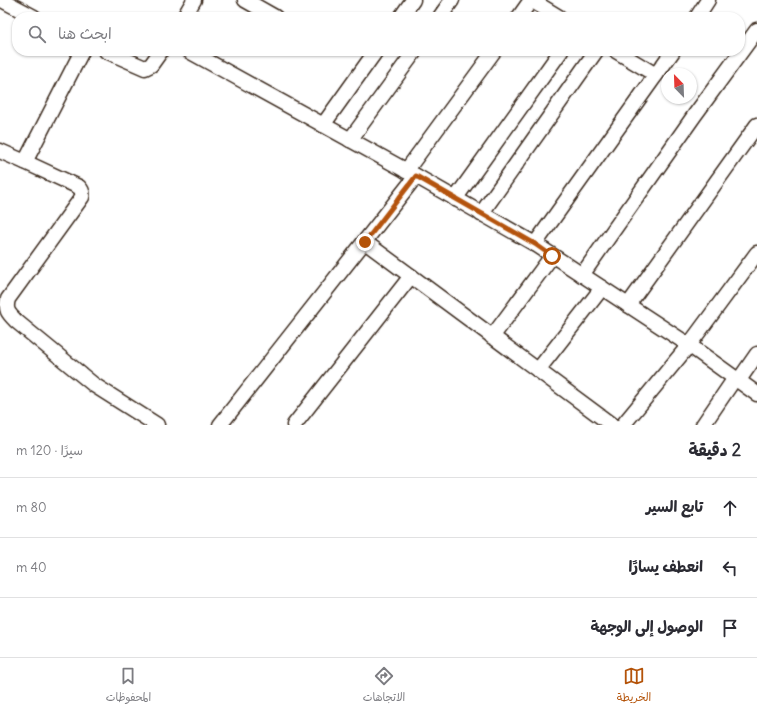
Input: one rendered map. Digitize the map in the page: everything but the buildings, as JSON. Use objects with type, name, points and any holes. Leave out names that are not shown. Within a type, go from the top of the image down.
[{"type":"street","points":[[2,0],[25,12]]},
{"type":"street","points":[[187,12],[194,0]]},
{"type":"street","points":[[245,0],[266,12]]},
{"type":"street","points":[[405,12],[413,0]]},
{"type":"street","points":[[444,12],[452,0]]},
{"type":"street","points":[[523,12],[531,0],[551,12]]},
{"type":"street","points":[[700,12],[708,0]]},
{"type":"street","points":[[745,46],[757,30]]},
{"type":"street","points":[[25,162],[79,56]]},
{"type":"street","points":[[117,56],[145,68],[151,65],[157,56]]},
{"type":"street","points":[[198,56],[535,244],[689,345],[757,394]]},
{"type":"street","points":[[323,125],[372,56]]},
{"type":"street","points":[[350,140],[411,56]]},
{"type":"street","points":[[220,425],[365,242],[491,56]]},
{"type":"street","points":[[455,199],[557,56]]},
{"type":"street","points":[[481,214],[592,56]]},
{"type":"street","points":[[624,56],[656,75]]},
{"type":"street","points":[[535,244],[669,56]]},
{"type":"street","points":[[582,275],[738,56]]},
{"type":"street","points":[[628,305],[757,125]]},
{"type":"street","points":[[0,151],[78,187],[82,194],[82,197],[8,299],[6,307],[9,314],[94,385],[157,425]]},
{"type":"street","points":[[365,242],[612,425]]},
{"type":"street","points":[[623,425],[689,345],[757,253]]},
{"type":"street","points":[[492,337],[552,256]]},
{"type":"street","points":[[294,425],[411,276]]},
{"type":"street","points":[[538,370],[602,288]]},
{"type":"street","points":[[703,425],[757,354]]},
{"type":"route","points":[[365,242],[416,176],[535,244],[552,256]]}]
